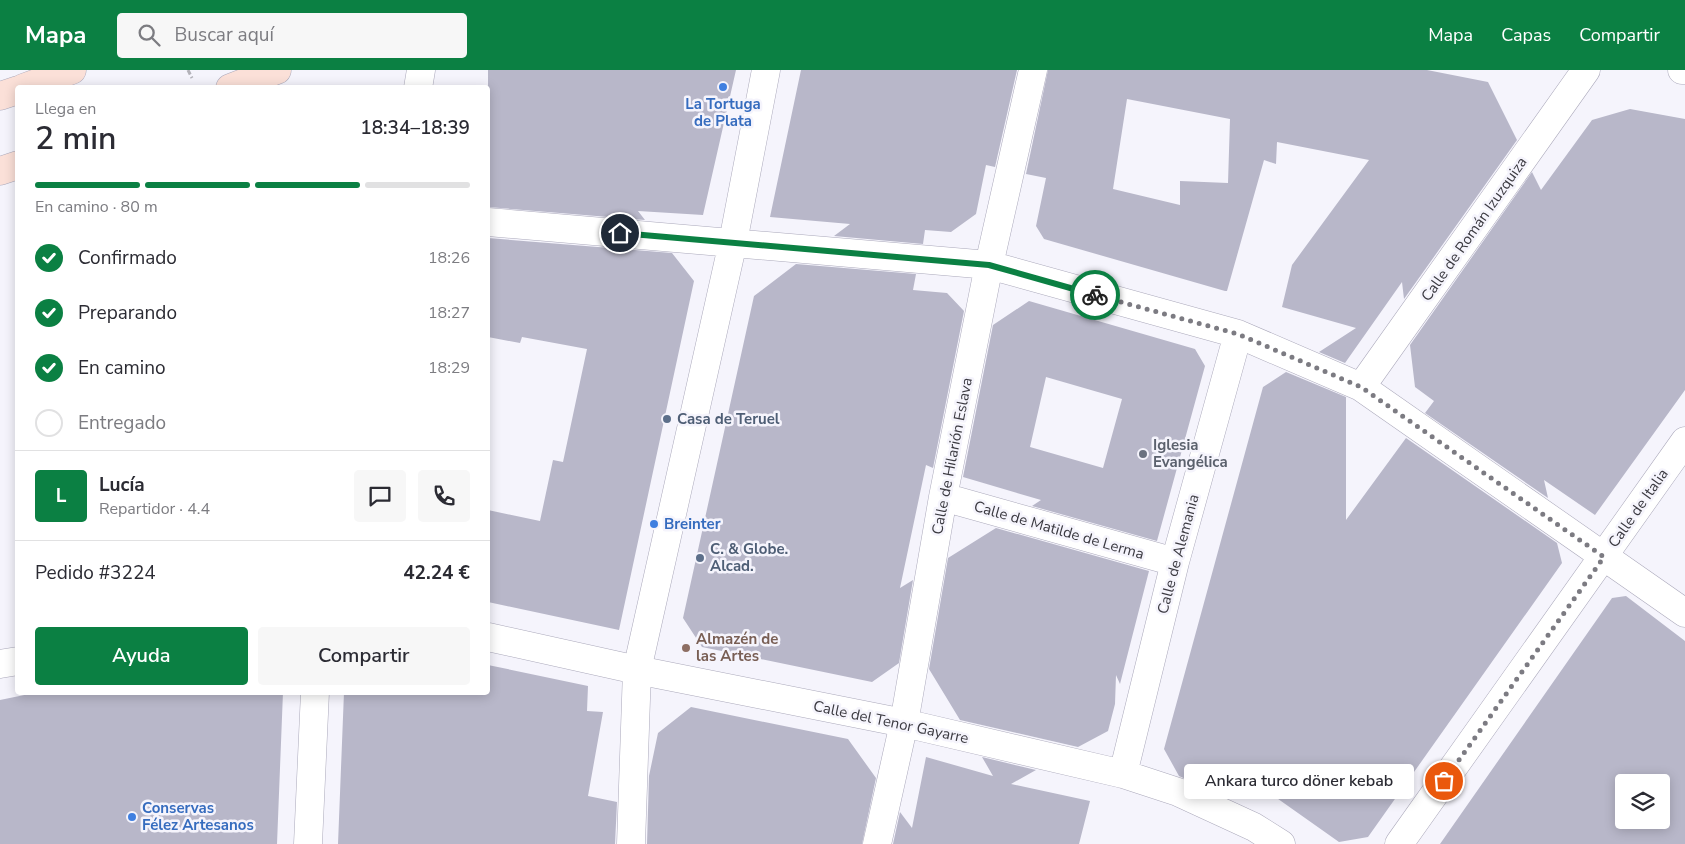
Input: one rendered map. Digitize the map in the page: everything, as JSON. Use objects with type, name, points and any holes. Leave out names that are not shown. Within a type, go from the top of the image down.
[{"type":"main road","points":[[33,85],[72,70]]},
{"type":"main road","points":[[238,85],[277,70]]},
{"type":"main road","points":[[0,96],[15,91]]},
{"type":"main road","points":[[0,171],[15,166]]},
{"type":"street","points":[[418,85],[421,70]]},
{"type":"street","points":[[630,844],[637,670],[733,242],[766,70]]},
{"type":"street","name":"Calle de Hilarión Eslava","points":[[877,844],[904,723],[943,498],[989,265],[1033,70]]},
{"type":"street","name":"Calle de Román Izuzquiza","points":[[1361,387],[1586,70]]},
{"type":"street","points":[[490,222],[989,265],[1238,334],[1361,387],[1685,613]]},
{"type":"street","name":"Calle de Alemania","points":[[1123,774],[1175,562],[1238,334]]},
{"type":"street","name":"Calle de Italia","points":[[1399,844],[1685,441]]},
{"type":"street","name":"Calle de Matilde de Lerma","points":[[943,498],[1175,562]]},
{"type":"street","name":"Calle del Tenor Gayarre","points":[[490,638],[637,670],[904,723],[1123,774],[1178,792],[1254,827],[1281,844]]},
{"type":"street","points":[[0,664],[15,662]]},
{"type":"street","points":[[308,844],[315,695]]},
{"type":"path","points":[[188,70],[192,78]]},
{"type":"building","points":[[488,70],[736,70],[703,215],[638,211],[645,220],[490,207],[490,85],[488,85]]},
{"type":"building","points":[[801,70],[1017,70],[995,167],[986,165],[976,214],[951,232],[925,230],[923,244],[834,236],[850,224],[770,217]]},
{"type":"building","points":[[1048,70],[1427,70],[1488,82],[1517,140],[1404,299],[1402,282],[1345,363],[1319,352],[1356,328],[1282,307],[1292,265],[1369,160],[1277,142],[1276,164],[1264,160],[1227,291],[1044,239],[1036,226],[1046,178],[1026,174]],"holes":[[[1127,99],[1230,119],[1228,183],[1180,181],[1180,205],[1113,189]]]},
{"type":"building","points":[[1630,109],[1685,119],[1685,390],[1595,515],[1544,480],[1548,498],[1425,413],[1434,401],[1415,387],[1410,345],[1532,172],[1541,190],[1592,120]]},
{"type":"building","points":[[490,238],[672,253],[694,281],[619,630],[490,602],[490,510],[540,521],[553,460],[563,462],[587,349],[522,337],[520,343],[490,337]]},
{"type":"building","points":[[796,264],[916,274],[913,290],[947,293],[964,311],[933,468],[926,465],[900,588],[913,580],[899,663],[872,682],[702,647],[683,618],[754,296]]},
{"type":"building","points":[[1029,301],[1195,349],[1205,366],[1157,541],[1032,506],[1041,500],[963,477],[993,325]],"holes":[[[1046,377],[1122,399],[1103,468],[1030,447]]]},
{"type":"building","points":[[1286,372],[1346,397],[1346,520],[1406,438],[1557,543],[1562,563],[1368,837],[1339,842],[1261,787],[1227,777],[1222,795],[1179,776],[1164,749],[1263,387]]},
{"type":"building","points":[[996,528],[1149,571],[1120,684],[1116,675],[1115,704],[1108,731],[1078,747],[960,720],[929,669],[948,558]]},
{"type":"building","points":[[1626,596],[1685,641],[1685,844],[1440,844],[1612,598]]},
{"type":"building","points":[[490,665],[588,686],[587,711],[603,712],[588,796],[617,802],[615,844],[338,844],[344,695],[490,695]]},
{"type":"building","points":[[24,695],[283,695],[277,844],[0,844],[0,700]]},
{"type":"building","points":[[691,707],[848,739],[876,778],[862,844],[647,844],[649,776],[658,733]]},
{"type":"building","points":[[926,757],[993,776],[982,757],[1036,770],[1011,784],[1090,801],[1079,844],[893,844],[900,812],[912,828]]},
{"type":"way so far","points":[[1095,295],[1238,334],[1361,387],[1604,557],[1444,781]]},
{"type":"place","name":"La Tortuga de Plata","points":[[723,87]]},
{"type":"place","name":"Casa de Teruel","points":[[667,419]]},
{"type":"place","name":"Iglesia Evangélica","points":[[1143,454]]},
{"type":"place","name":"Breinter","points":[[654,524]]},
{"type":"place","name":"C. & Globe. Alcad.","points":[[700,558]]},
{"type":"place","name":"Almazén de las Artes","points":[[686,648]]},
{"type":"place","name":"Ankara turco döner kebab","points":[[1444,781]]},
{"type":"place","name":"Conservas Félez Artesanos","points":[[132,817]]},
{"type":"route","points":[[620,233],[989,265],[1095,295]]}]
